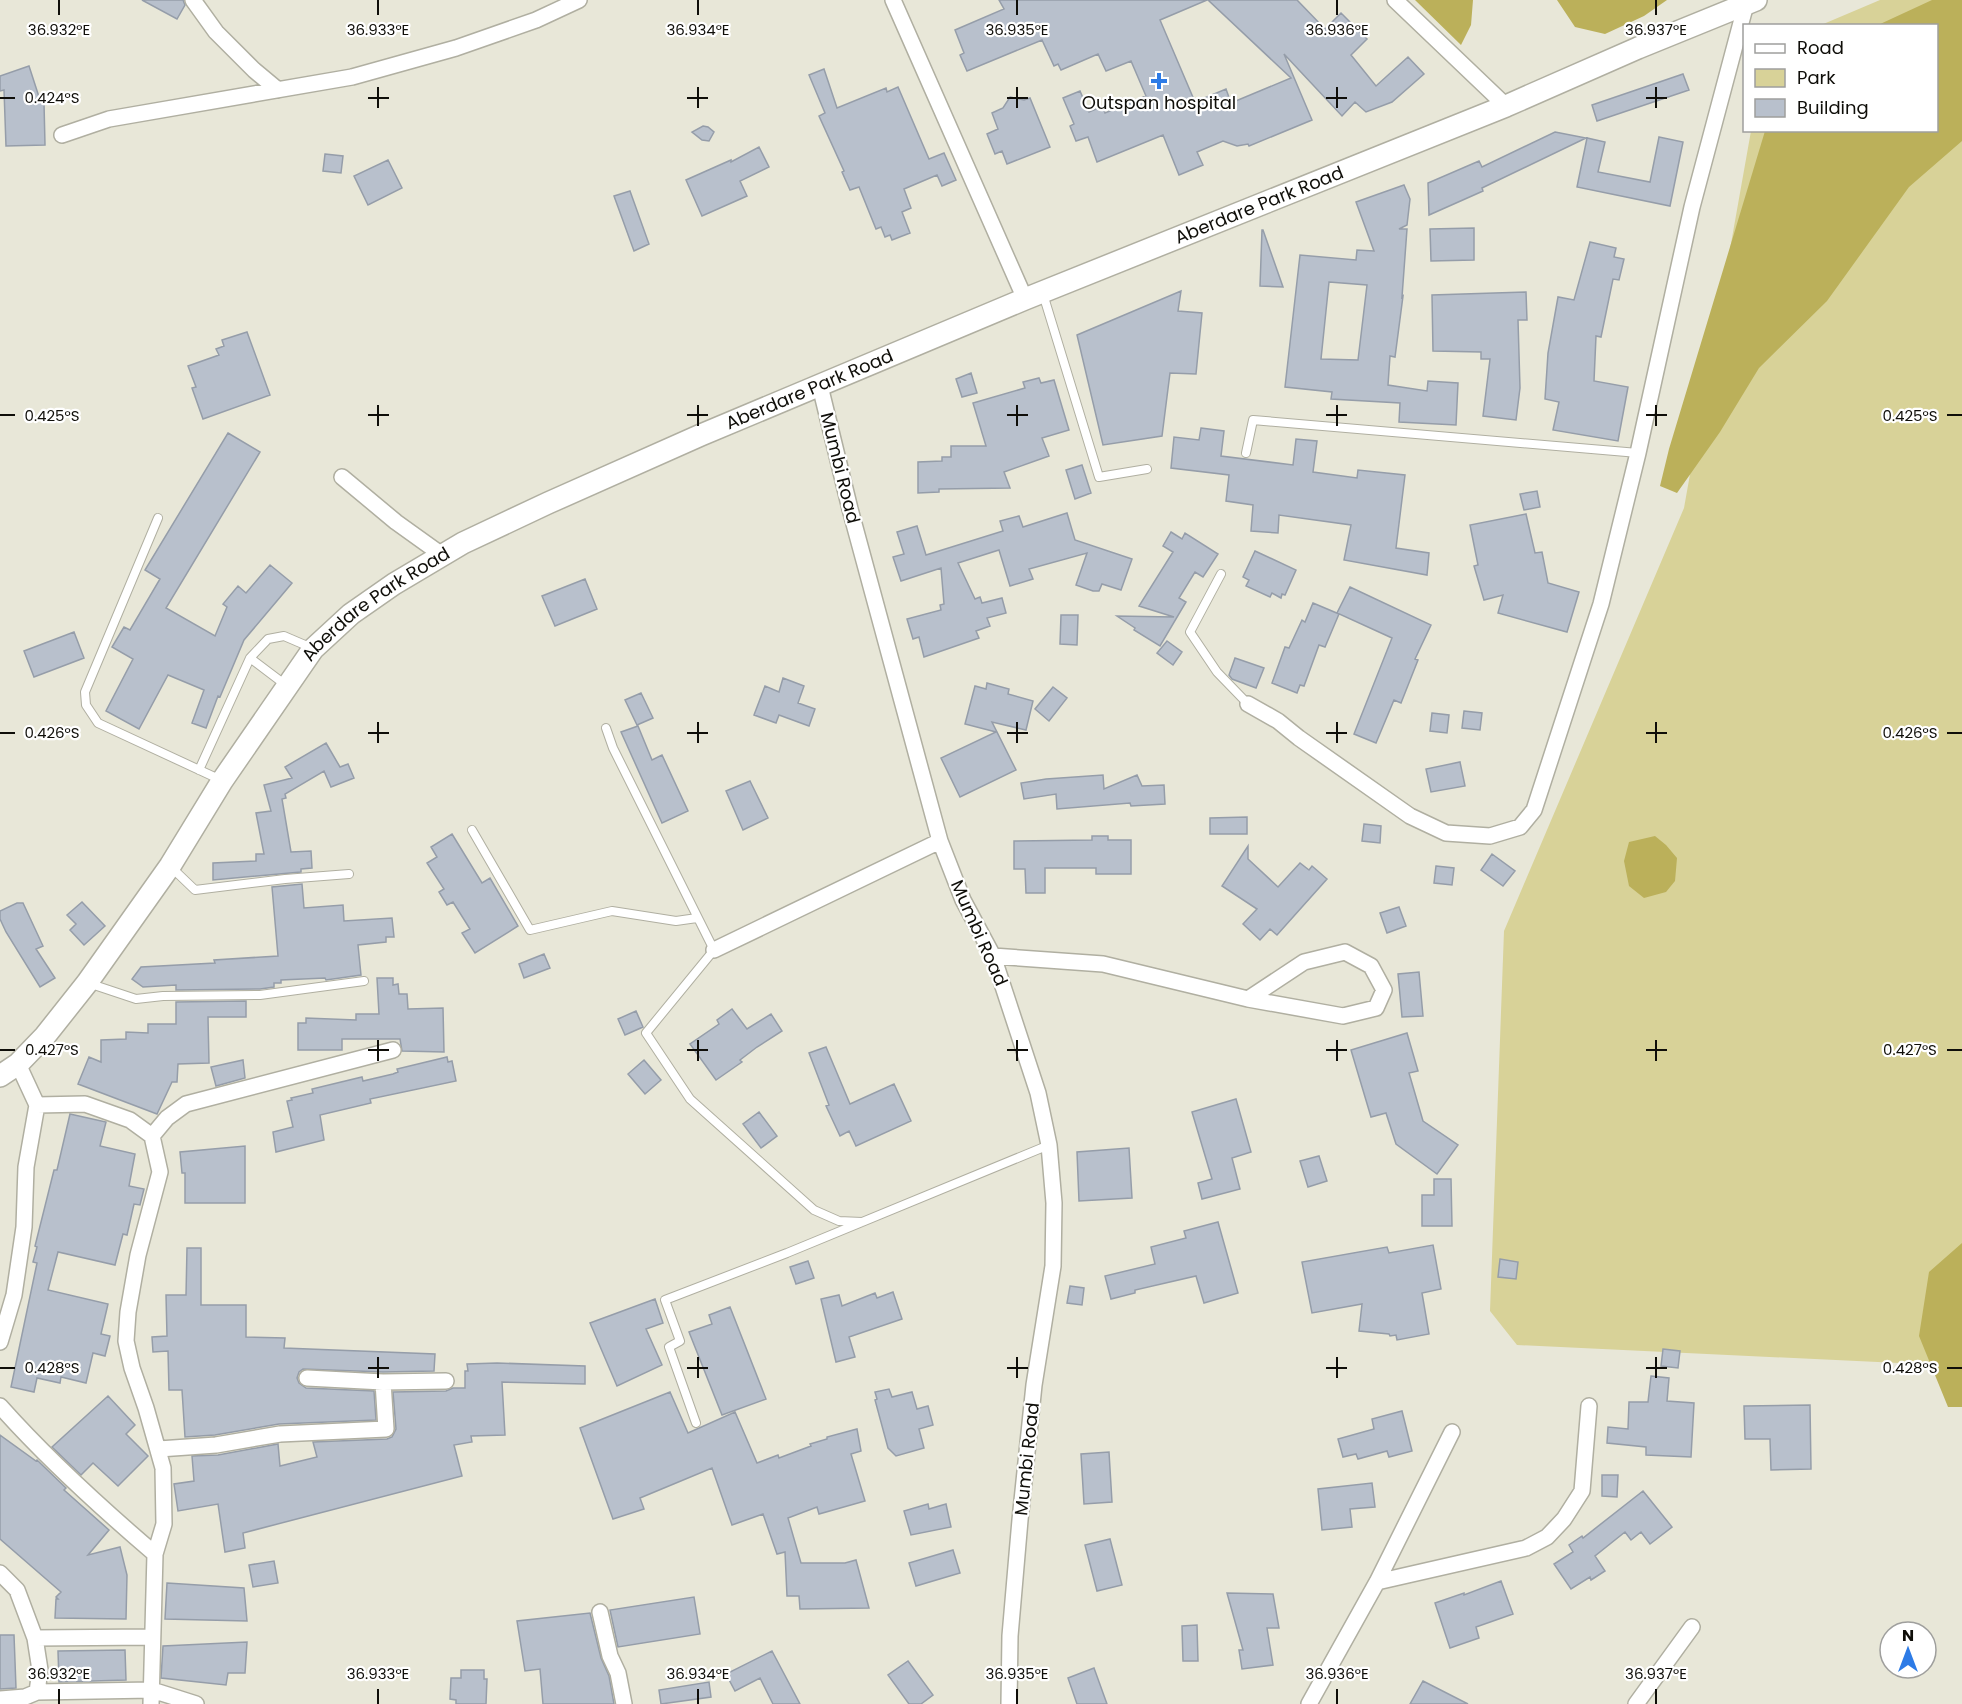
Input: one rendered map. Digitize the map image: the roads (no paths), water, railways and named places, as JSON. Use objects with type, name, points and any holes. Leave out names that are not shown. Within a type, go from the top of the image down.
[{"type":"street","points":[[194,0],[216,32],[278,90]]},
{"type":"street","points":[[62,135],[109,119],[352,77],[456,48],[536,20],[579,0]]},
{"type":"street","points":[[893,0],[1034,296]]},
{"type":"street","points":[[1395,0],[1506,106]]},
{"type":"street","points":[[1745,24],[1751,2]]},
{"type":"street","name":"Aberdare Park Road","points":[[0,1076],[18,1064],[45,1036],[87,983],[170,866],[222,781],[313,649],[351,614],[394,584],[464,543],[701,435],[1034,296],[1506,106],[1638,48],[1751,2]]},
{"type":"street","points":[[1248,704],[1278,721],[1410,816],[1446,833],[1490,836],[1520,827],[1534,810],[1601,604],[1638,453],[1692,207],[1743,30]]},
{"type":"street","name":"Mumbi Road","points":[[820,387],[850,509],[940,841],[963,900],[993,956],[1038,1093],[1049,1145],[1054,1203],[1053,1266],[1034,1385],[1010,1636],[1009,1704]]},
{"type":"street","points":[[342,477],[396,522],[442,555]]},
{"type":"street","points":[[714,950],[940,841]]},
{"type":"street","points":[[993,956],[1103,964],[1248,999],[1343,1016],[1376,1008],[1384,990],[1371,966],[1345,952],[1304,962],[1248,999]]},
{"type":"street","points":[[152,1136],[167,1118],[186,1104],[393,1050]]},
{"type":"street","points":[[0,1342],[15,1295],[24,1227],[26,1167],[38,1105],[18,1064]]},
{"type":"street","points":[[38,1105],[86,1104],[130,1120],[152,1136],[160,1172],[138,1255],[128,1312],[126,1341],[163,1468],[164,1524],[155,1554],[152,1697]]},
{"type":"street","points":[[307,1378],[383,1382],[446,1381]]},
{"type":"street","points":[[159,1449],[216,1445],[280,1434],[386,1429],[383,1382]]},
{"type":"street","points":[[0,1406],[47,1457],[102,1509],[155,1554]]},
{"type":"street","points":[[1377,1582],[1526,1548],[1547,1537],[1564,1519],[1582,1491],[1588,1406]]},
{"type":"street","points":[[1309,1704],[1377,1582],[1452,1432]]},
{"type":"street","points":[[0,1573],[17,1590],[35,1638],[40,1670],[37,1692]]},
{"type":"street","points":[[0,1591],[17,1590]]},
{"type":"street","points":[[600,1612],[610,1656],[618,1673],[624,1704]]},
{"type":"street","points":[[1636,1704],[1692,1627]]},
{"type":"street","points":[[35,1638],[152,1637]]},
{"type":"street","points":[[0,1699],[25,1697],[37,1692],[152,1697],[196,1704]]},
{"type":"lane","points":[[1034,296],[1099,477],[1147,469]]},
{"type":"lane","points":[[1246,453],[1253,420],[1638,453]]},
{"type":"lane","points":[[158,518],[86,692],[86,705],[98,723],[222,781]]},
{"type":"lane","points":[[1221,574],[1190,632],[1217,672],[1248,704]]},
{"type":"lane","points":[[199,770],[250,658],[268,639],[284,636],[313,649]]},
{"type":"lane","points":[[250,658],[287,686]]},
{"type":"lane","points":[[606,728],[613,748],[714,950],[646,1033],[690,1099],[814,1210],[839,1221],[862,1222]]},
{"type":"lane","points":[[472,830],[530,930],[612,911],[676,921],[697,918]]},
{"type":"lane","points":[[170,866],[195,890],[349,874]]},
{"type":"lane","points":[[87,983],[136,999],[163,996],[260,995],[364,981]]},
{"type":"lane","points":[[696,1423],[669,1347],[680,1341],[665,1300],[1049,1145]]},
{"type":"place","name":"Outspan hospital","points":[[1159,81]]}]
